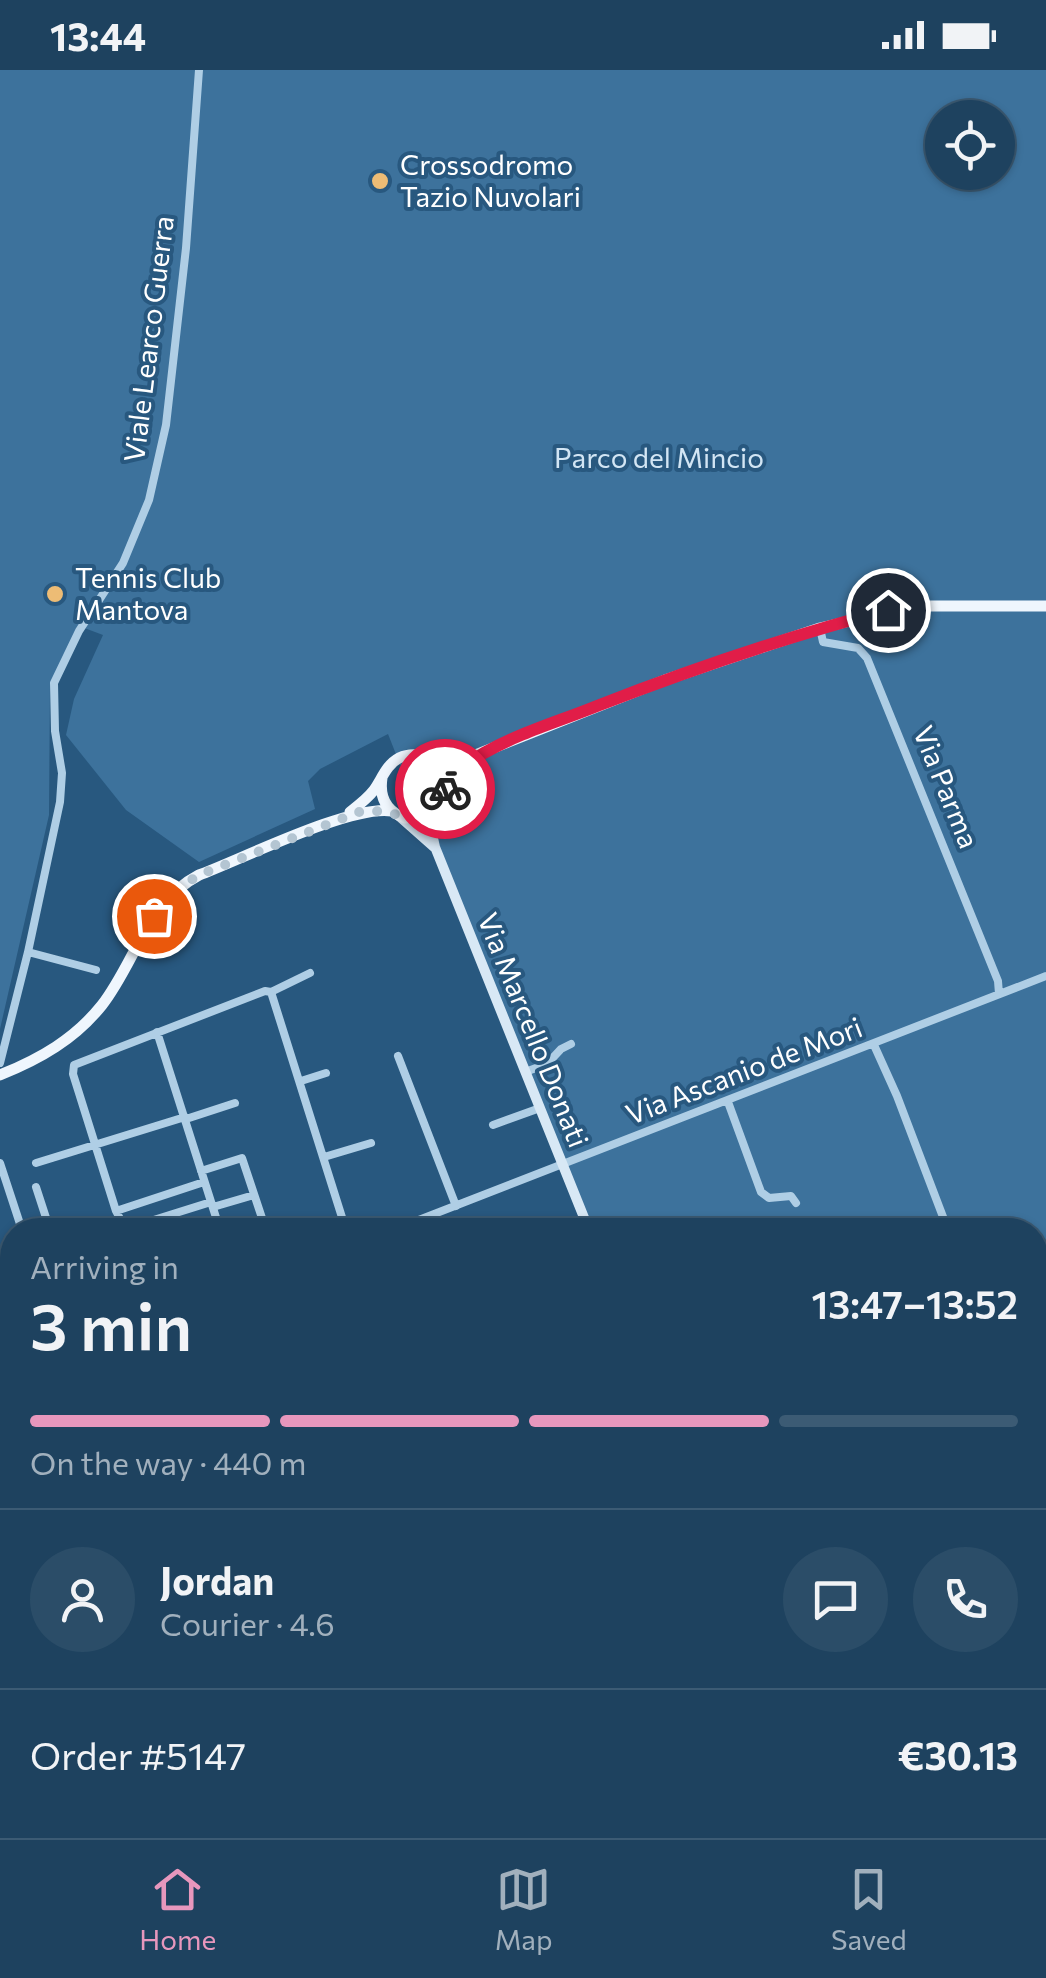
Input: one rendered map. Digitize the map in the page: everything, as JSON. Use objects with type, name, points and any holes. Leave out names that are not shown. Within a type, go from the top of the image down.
[{"type":"main road","points":[[342,818],[368,797],[390,764],[402,757],[452,763],[664,680],[820,628],[914,606],[1046,606]]},
{"type":"main road","points":[[0,1075],[46,1054],[91,1018],[118,981],[161,904],[177,888],[199,875],[373,809],[417,819],[435,810],[458,772],[484,753]]},
{"type":"main road","points":[[430,760],[443,778],[444,790]]},
{"type":"main road","points":[[382,778],[382,797],[396,814]]},
{"type":"street","name":"Viale Learco Guerra","points":[[0,1063],[60,802],[62,772],[55,730],[54,682],[79,632],[123,563],[149,500],[166,425],[186,248],[199,70]]},
{"type":"street","name":"Via Parma","points":[[820,628],[823,642],[858,648],[867,658],[998,981],[999,994]]},
{"type":"street","name":"Via Marcello Donati","points":[[435,810],[431,829],[435,848],[584,1218]]},
{"type":"street","name":"Via Marcello Donati","points":[[396,814],[435,848]]},
{"type":"street","points":[[28,952],[96,970]]},
{"type":"street","points":[[120,1218],[72,1068],[78,1062],[310,974]]},
{"type":"street","name":"Via Ascanio de Mori","points":[[424,1218],[1046,976]]},
{"type":"street","points":[[271,992],[342,1218]]},
{"type":"street","points":[[157,1032],[216,1218]]},
{"type":"street","points":[[526,1072],[547,1064],[560,1049],[571,1044]]},
{"type":"street","points":[[874,1045],[943,1218]]},
{"type":"street","points":[[398,1056],[456,1206]]},
{"type":"street","points":[[300,1081],[326,1072]]},
{"type":"street","points":[[728,1102],[761,1192],[769,1198],[791,1196],[796,1203]]},
{"type":"street","points":[[36,1164],[235,1103]]},
{"type":"street","points":[[493,1125],[540,1108]]},
{"type":"street","points":[[324,1157],[370,1143]]},
{"type":"street","points":[[201,1171],[242,1158],[262,1218]]},
{"type":"street","points":[[0,1163],[18,1218]]},
{"type":"street","points":[[116,1211],[204,1182]]},
{"type":"street","points":[[36,1187],[46,1218]]},
{"type":"street","points":[[158,1218],[254,1194]]},
{"type":"green space","name":"Parco del Mincio","points":[[0,70],[1046,70],[1046,1218],[579,1218],[388,734],[320,769],[308,781],[315,809],[199,862],[126,810],[66,735],[74,699],[103,635],[79,626],[50,684],[49,815],[0,1029]]},
{"type":"way so far","points":[[154,916],[170,894],[199,875],[359,812],[380,809],[404,818],[422,818],[435,810],[445,789]]},
{"type":"place","name":"Crossodromo Tazio Nuvolari","points":[[380,181]]},
{"type":"place","name":"Tennis Club Mantova","points":[[55,594]]},
{"type":"route","points":[[445,789],[458,772],[484,753],[544,727],[664,680],[820,628],[888,610]]}]
